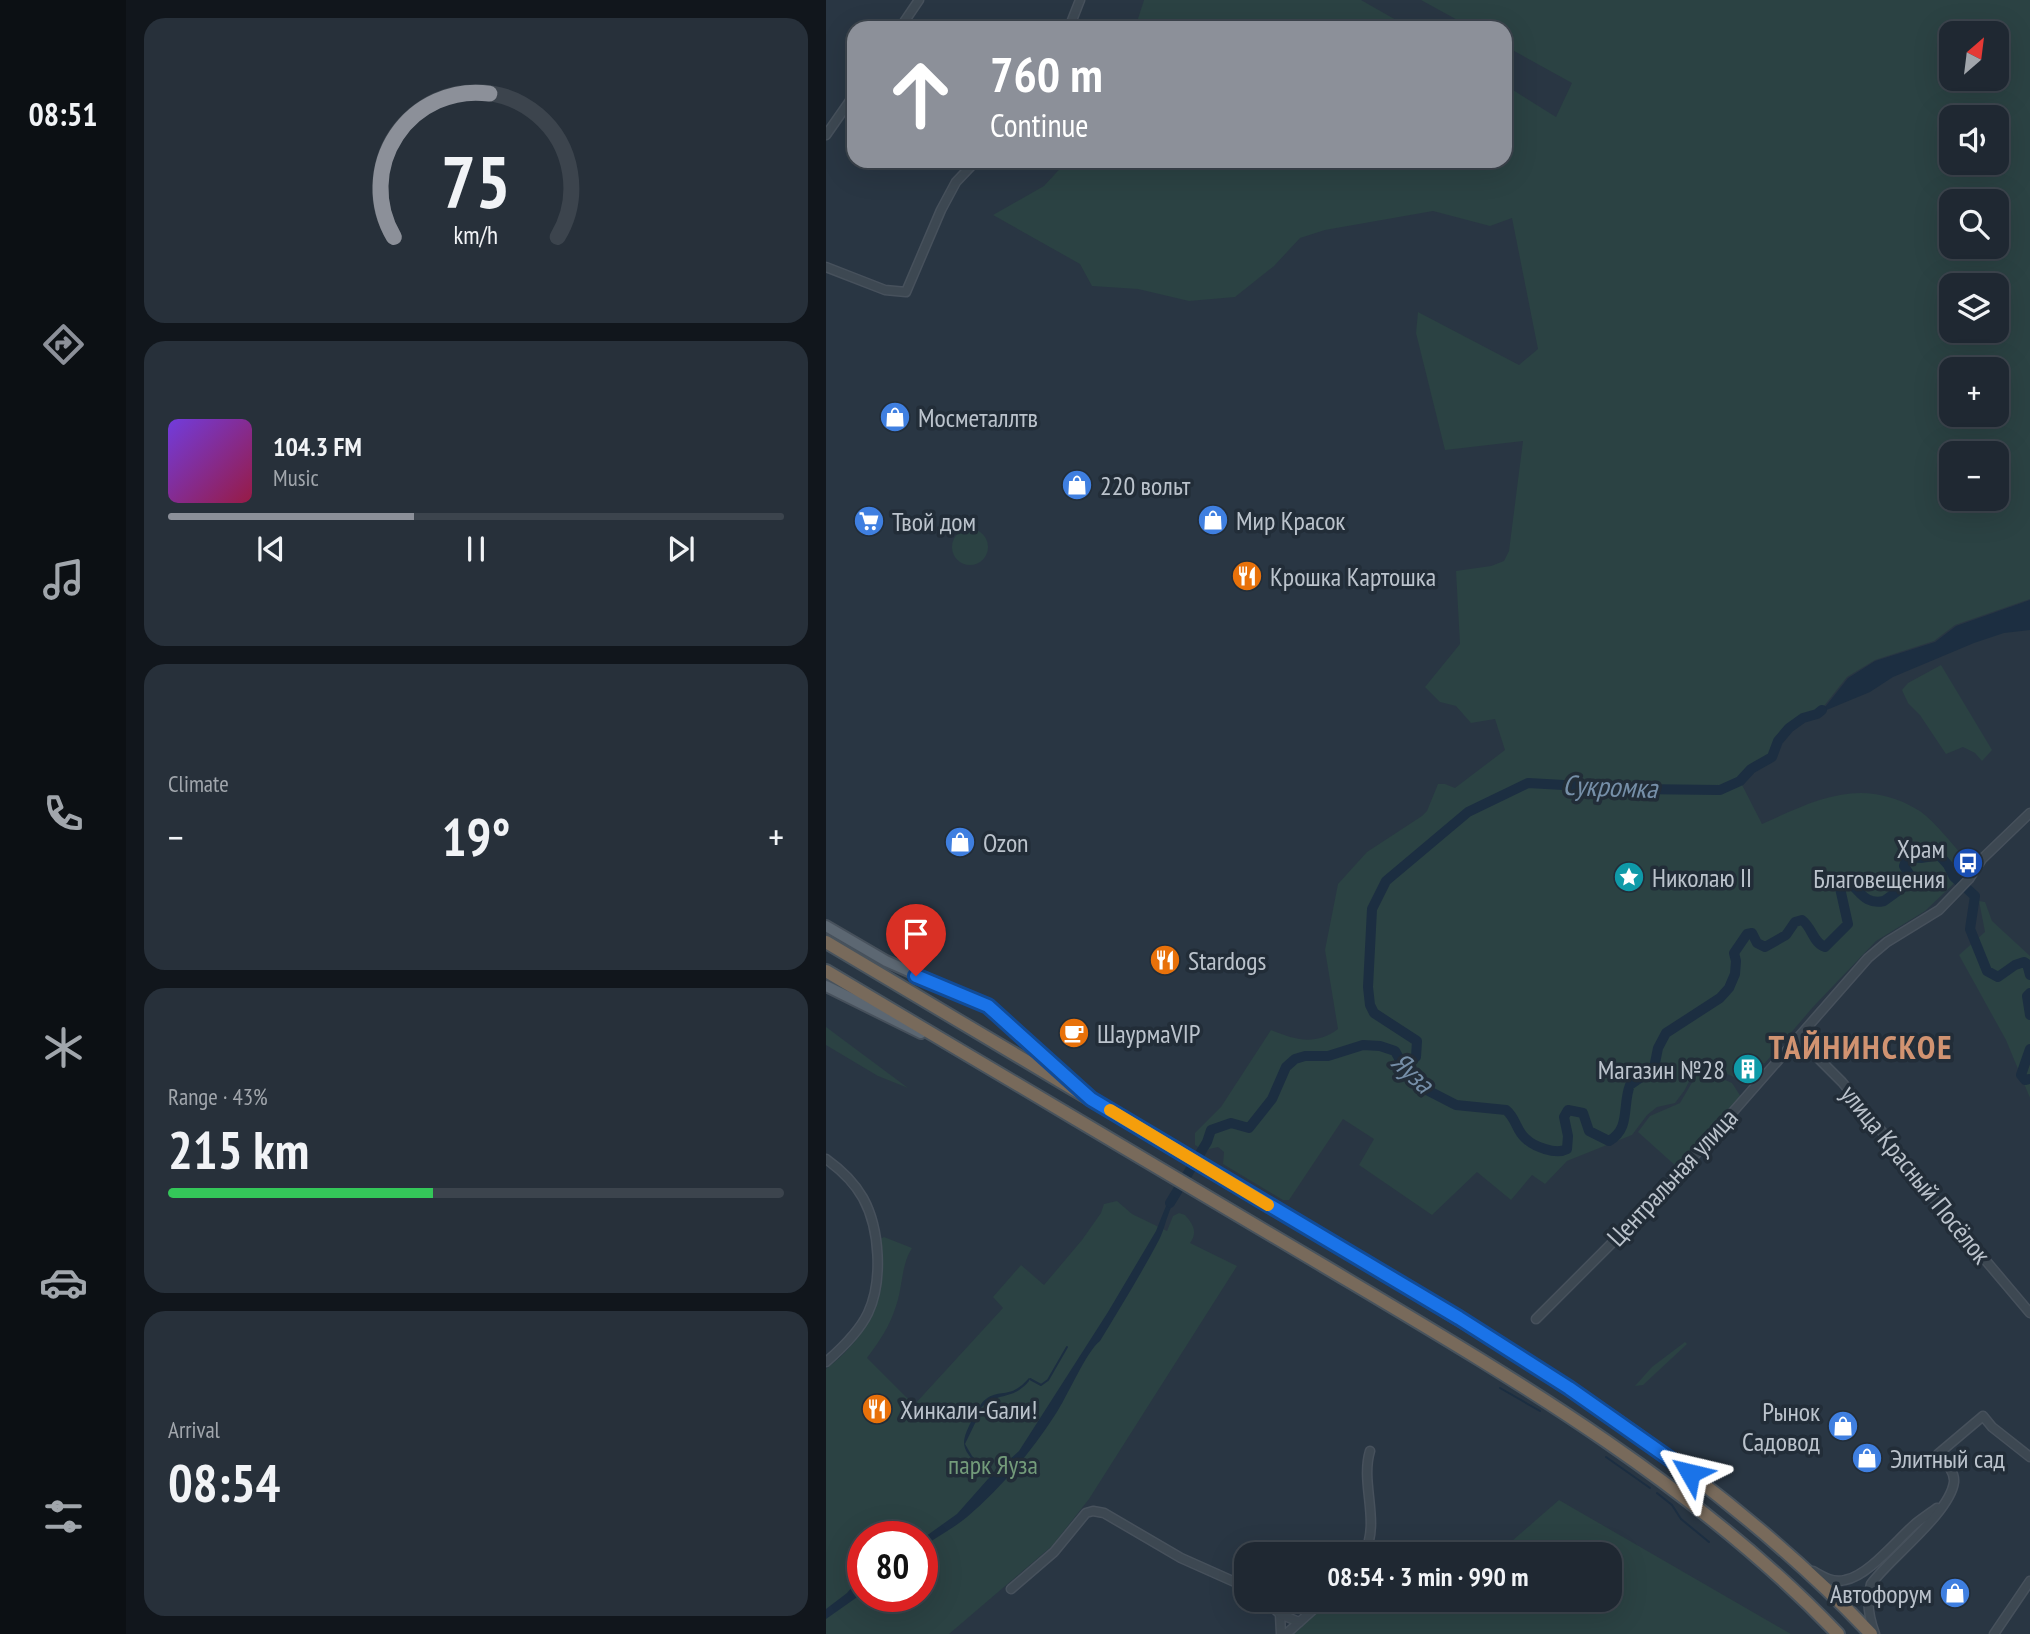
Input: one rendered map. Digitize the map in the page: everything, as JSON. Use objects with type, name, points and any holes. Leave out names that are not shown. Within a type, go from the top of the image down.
[{"type":"highway","points":[[826,942],[1459,1318],[1562,1383],[1712,1490],[1786,1551],[1873,1634]]},
{"type":"highway","points":[[826,971],[1446,1339],[1556,1408],[1697,1508],[1769,1569],[1838,1634]]},
{"type":"main road","points":[[826,926],[905,971],[988,1006],[1091,1099]]},
{"type":"main road","points":[[826,986],[977,1060]]},
{"type":"street","points":[[905,21],[919,0]]},
{"type":"street","points":[[1072,21],[1080,0]]},
{"type":"street","points":[[826,135],[847,105]]},
{"type":"street","points":[[826,267],[885,290],[906,292],[940,210],[956,182],[969,168]]},
{"type":"street","name":"Центральная улица","points":[[1536,1319],[1660,1195],[1868,958],[1887,942],[1930,917],[1969,879],[1982,859],[2030,813]]},
{"type":"street","name":"улица Красный Посёлок","points":[[1799,1039],[1871,1116],[1922,1185],[2030,1313]]},
{"type":"street","points":[[826,1159],[847,1176],[863,1198],[873,1227],[877,1272],[875,1294],[865,1319],[826,1362]]},
{"type":"street","points":[[1873,1634],[1868,1593],[1871,1584],[1923,1530],[1950,1493],[1955,1480],[1951,1469],[1938,1454],[1983,1416],[1992,1427],[2030,1457]]},
{"type":"street","points":[[1368,1542],[1371,1532],[1367,1460],[1370,1451]]},
{"type":"street","points":[[1786,1551],[1819,1575],[1842,1581],[1862,1572],[1917,1522],[1942,1505]]},
{"type":"street","points":[[1011,1589],[1054,1552],[1086,1513],[1093,1511],[1104,1513],[1181,1559],[1234,1582]]},
{"type":"street","points":[[1994,1634],[2030,1581]]},
{"type":"street","points":[[2021,1594],[2030,1600]]},
{"type":"street","points":[[1280,1614],[1283,1634],[1310,1612]]},
{"type":"street","points":[[1280,1614],[1299,1622]]},
{"type":"green space","points":[[1144,0],[1361,0],[1398,21],[1137,21]]},
{"type":"green space","points":[[1421,0],[2030,0],[2030,599],[1955,625],[1934,641],[1875,660],[1847,677],[1824,706],[1795,722],[1777,739],[1771,755],[1750,767],[1739,779],[1762,824],[1801,807],[1839,795],[1877,794],[1897,800],[1924,814],[1942,832],[1964,857],[1965,873],[1925,911],[1876,941],[1813,1007],[1765,1063],[1757,1066],[1745,1058],[1737,1073],[1742,1078],[1740,1080],[1700,1061],[1675,1103],[1657,1107],[1647,1115],[1632,1135],[1567,1161],[1545,1184],[1532,1175],[1511,1200],[1477,1172],[1432,1215],[1359,1165],[1374,1139],[1343,1119],[1289,1200],[1283,1200],[1223,1164],[1224,1152],[1218,1147],[1206,1152],[1195,1145],[1195,1133],[1221,1107],[1271,1030],[1305,1040],[1321,1038],[1338,1029],[1325,950],[1338,884],[1367,852],[1427,811],[1438,784],[1455,788],[1505,750],[1495,719],[1471,723],[1456,706],[1440,702],[1425,687],[1460,644],[1456,571],[1491,566],[1504,561],[1509,551],[1523,441],[1445,450],[1416,333],[1418,312],[1519,365],[1538,349],[1512,218],[1490,226],[1433,211],[1325,230],[1300,238],[1274,266],[1235,297],[1189,301],[1138,289],[1092,286],[1080,264],[993,215],[1044,186],[1061,168],[1512,168],[1512,89],[1556,117],[1572,83],[1512,50],[1512,21],[1459,21]]},
{"type":"green space","points":[[970,529],[983,534],[988,547],[983,560],[970,565],[957,560],[952,547],[957,534]]},
{"type":"green space","points":[[1941,665],[1992,750],[1982,761],[1975,753],[1963,747],[1946,754],[1920,715],[1908,703],[1902,690],[1908,683]]},
{"type":"green space","points":[[1979,901],[1985,902],[1992,921],[2030,956],[2030,1098],[2006,1040],[1959,955],[1985,932]]},
{"type":"green space","points":[[826,1027],[908,1088],[878,1076],[826,1045]]},
{"type":"green space","points":[[1700,1069],[1732,1083],[1741,1097],[1681,1168],[1638,1132],[1650,1116],[1680,1103]]},
{"type":"green space","name":"парк Яуза","points":[[1117,1201],[1132,1214],[1167,1231],[1173,1216],[1179,1213],[1185,1215],[1194,1228],[1190,1243],[1237,1266],[1089,1499],[1052,1546],[949,1634],[826,1634],[826,1369],[844,1354],[872,1315],[881,1280],[880,1239],[884,1237],[912,1248],[906,1261],[893,1314],[884,1334],[867,1358],[914,1405],[1003,1308],[993,1297],[1021,1265],[1044,1285],[1101,1213],[1104,1204]]},
{"type":"green space","points":[[1685,1342],[1687,1344],[1643,1385],[1635,1386],[1652,1367]]},
{"type":"green space","points":[[1559,1500],[1791,1634],[1294,1634],[1318,1612],[1622,1612],[1622,1542],[1511,1542]]},
{"type":"water","points":[[2030,600],[2030,630],[2004,633],[1974,643],[1893,677],[1870,692],[1812,716],[1825,707],[1848,678],[1875,661],[1935,642],[1956,626]]},
{"type":"water","points":[[1174,1192],[1180,1195],[1172,1205],[1152,1253],[1100,1341],[1088,1355],[1046,1429],[1015,1469],[980,1506],[938,1537],[938,1528],[957,1514],[988,1479],[1019,1451],[1108,1312],[1156,1231]]},
{"type":"water","points":[[1029,1378],[1016,1392],[991,1400],[978,1411],[979,1415],[965,1444],[972,1456],[984,1467],[982,1470],[964,1446],[973,1418],[986,1399],[1016,1389]]},
{"type":"water","points":[[847,1593],[847,1604],[826,1619],[826,1609]]},
{"type":"waterway","name":"Сукромка","points":[[1404,1067],[1416,1057],[1417,1041],[1374,1013],[1368,987],[1372,909],[1386,881],[1468,812],[1528,783],[1720,790],[1740,781],[1751,769],[1772,757],[1778,741],[1789,728],[1822,710]]},
{"type":"waterway","name":"Яуза","points":[[1170,1203],[1207,1142],[1211,1130],[1231,1123],[1249,1128],[1272,1099],[1286,1067],[1295,1059],[1328,1056],[1363,1045],[1380,1046],[1395,1051],[1410,1078],[1456,1105],[1506,1110],[1522,1135],[1539,1147],[1551,1151],[1567,1149],[1568,1136],[1564,1117],[1568,1110],[1583,1113],[1589,1131],[1609,1141],[1616,1136],[1623,1123],[1630,1085],[1654,1068],[1658,1048],[1666,1033],[1720,998],[1729,988],[1735,974],[1734,953],[1747,934],[1752,933],[1757,943],[1765,947],[1786,935],[1795,922],[1802,920],[1825,947],[1848,924],[1840,888],[1850,883],[1868,900],[1884,901],[1913,880],[1904,866],[1907,857],[1939,855],[1954,877],[1975,896],[1970,929],[1987,971],[1998,977],[2024,962],[2030,975]]},
{"type":"waterway","name":"Яуза","points":[[2030,993],[2027,996],[2030,1015]]},
{"type":"waterway","name":"Яуза","points":[[2030,1049],[2021,1075],[2025,1080],[2030,1079]]},
{"type":"waterway","points":[[1030,1379],[1041,1385],[1048,1380],[1067,1347]]},
{"type":"waterway","points":[[1500,1388],[1540,1411]]},
{"type":"waterway","points":[[1606,1457],[1650,1488]]},
{"type":"waterway","points":[[1657,1493],[1672,1505],[1681,1519],[1709,1542]]},
{"type":"slow traffic","points":[[1110,1110],[1268,1205]]},
{"type":"place","name":"Мосметаллтв","points":[[895,417]]},
{"type":"place","name":"220 вольт","points":[[1077,485]]},
{"type":"place","name":"Мир Красок","points":[[1213,520]]},
{"type":"place","name":"Твой дом","points":[[869,521]]},
{"type":"place","name":"Крошка Картошка","points":[[1247,576]]},
{"type":"place","name":"Ozon","points":[[960,842]]},
{"type":"place","name":"Храм Благовещения","points":[[1968,863]]},
{"type":"place","name":"Николаю II","points":[[1629,877]]},
{"type":"place","name":"Stardogs","points":[[1165,960]]},
{"type":"place","name":"ШаурмаVIP","points":[[1074,1033]]},
{"type":"place","name":"Магазин №28","points":[[1748,1069]]},
{"type":"place","name":"Хинкали-Gали!","points":[[877,1409]]},
{"type":"place","name":"Рынок Садовод","points":[[1843,1426]]},
{"type":"place","name":"Элитный сад","points":[[1867,1458]]},
{"type":"place","name":"Автофорум","points":[[1955,1593]]},
{"type":"district","name":"ТАЙНИНСКОЕ","points":[[1861,1046]]},
{"type":"route","points":[[916,976],[988,1006],[1091,1099],[1459,1318],[1569,1388],[1690,1473]]}]
